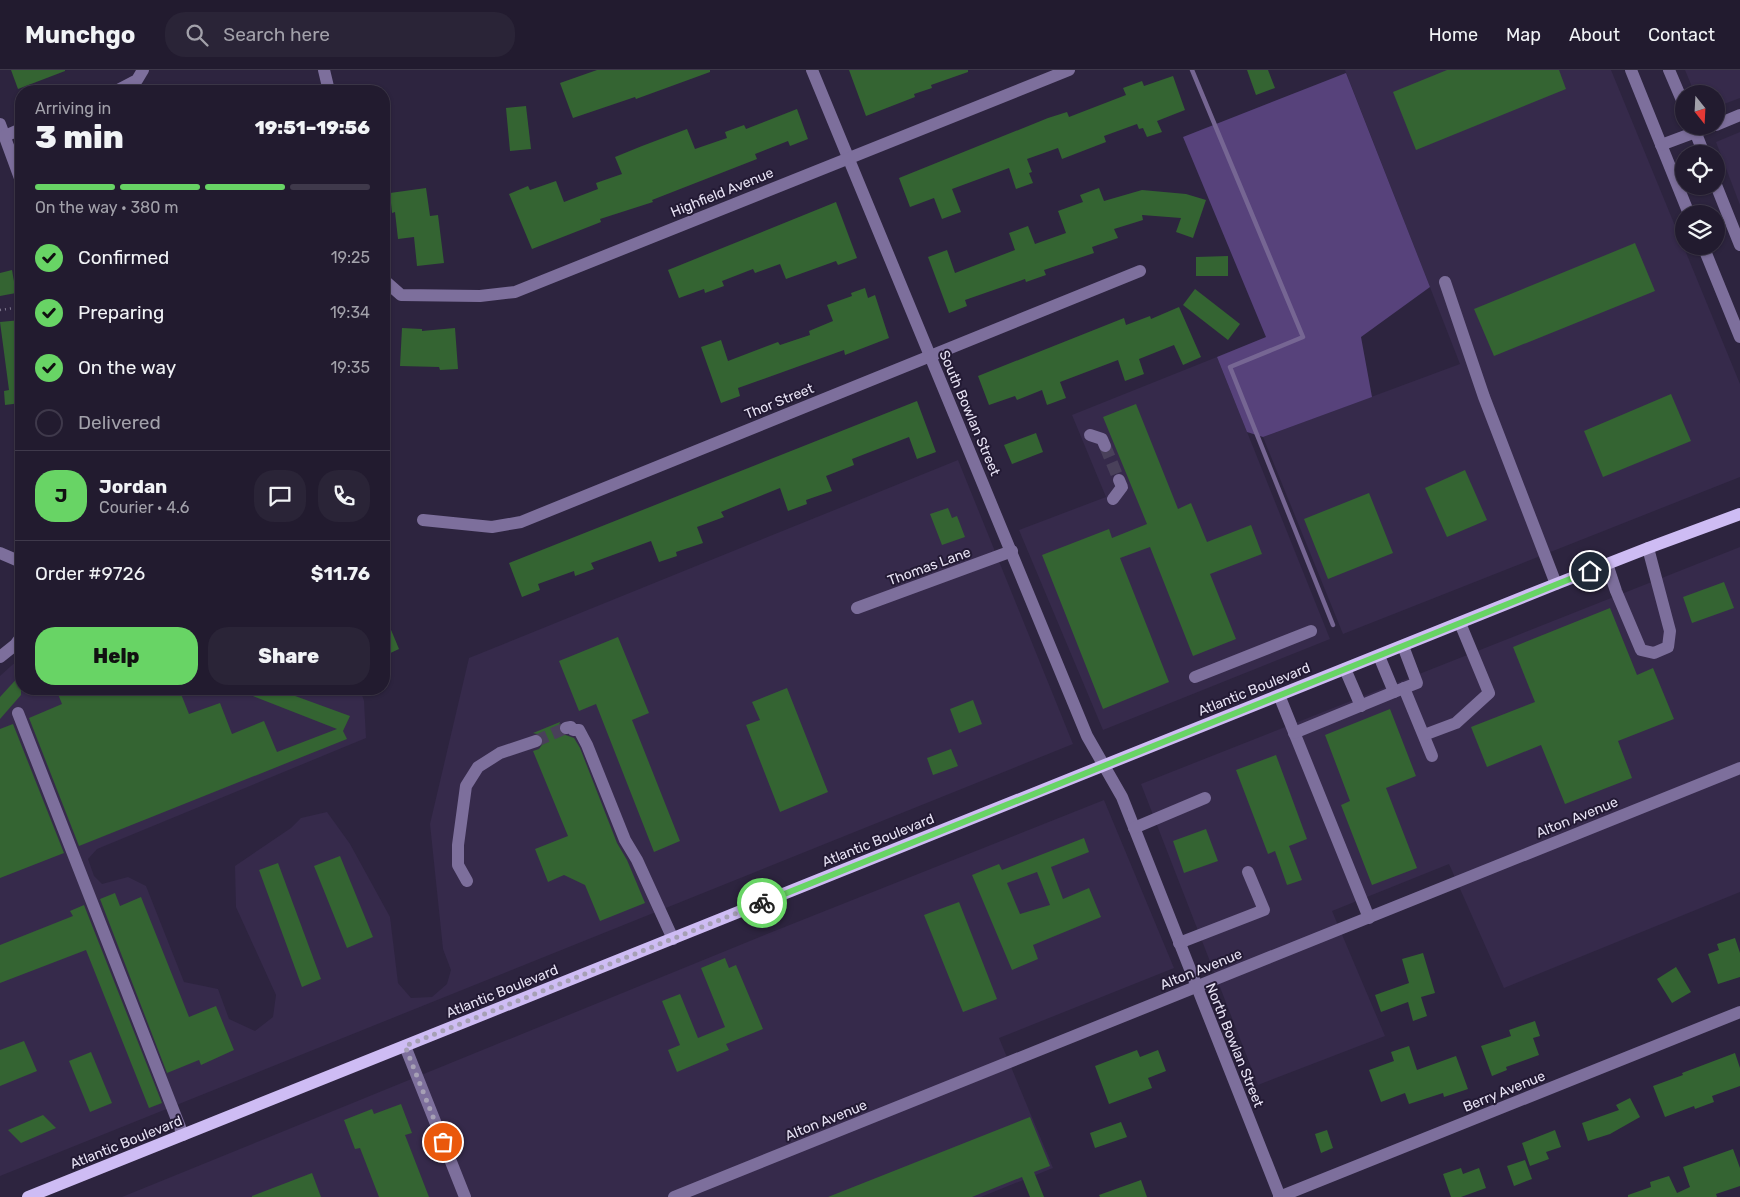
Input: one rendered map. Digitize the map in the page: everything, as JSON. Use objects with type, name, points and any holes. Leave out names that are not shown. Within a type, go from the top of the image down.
[{"type":"main road","name":"Atlantic Boulevard","points":[[28,1197],[1556,584],[1740,514]]},
{"type":"street","points":[[127,85],[137,80],[143,70]]},
{"type":"street","points":[[324,70],[328,85]]},
{"type":"street","name":"South Bowlan Street","points":[[812,70],[1088,736],[1104,766]]},
{"type":"street","name":"Highfield Avenue","points":[[390,285],[401,295],[480,296],[515,292],[1069,70]]},
{"type":"street","points":[[1631,70],[1685,205]]},
{"type":"street","points":[[1669,70],[1675,85]]},
{"type":"street","points":[[1725,121],[1740,115]]},
{"type":"street","points":[[3,130],[15,164]]},
{"type":"street","points":[[1661,145],[1683,135]]},
{"type":"street","points":[[1720,195],[1740,244]]},
{"type":"street","points":[[1706,255],[1740,337]]},
{"type":"street","name":"Thor Street","points":[[424,520],[492,527],[521,522],[1140,271]]},
{"type":"street","points":[[1445,282],[1484,397],[1556,584]]},
{"type":"street","points":[[1090,434],[1102,439],[1105,446]]},
{"type":"street","points":[[1113,499],[1122,487],[1119,480]]},
{"type":"street","points":[[1607,564],[1616,591],[1641,650],[1654,653],[1668,646],[1670,631],[1648,548]]},
{"type":"street","name":"Thomas Lane","points":[[857,608],[1012,551]]},
{"type":"street","points":[[0,553],[15,559]]},
{"type":"street","points":[[1424,735],[1456,723],[1489,693],[1460,623]]},
{"type":"street","points":[[1195,677],[1311,631]]},
{"type":"street","points":[[0,657],[15,645]]},
{"type":"street","points":[[1294,733],[1417,683],[1403,646]]},
{"type":"street","points":[[1379,656],[1424,735],[1432,756]]},
{"type":"street","points":[[1345,669],[1361,706]]},
{"type":"street","points":[[1279,695],[1368,918]]},
{"type":"street","points":[[18,713],[183,1135]]},
{"type":"street","points":[[566,728],[571,727],[573,730],[579,730],[587,745],[625,840],[637,860],[673,939]]},
{"type":"street","points":[[467,881],[458,865],[458,845],[466,786],[478,767],[500,753],[536,741]]},
{"type":"street","name":"North Bowlan Street","points":[[1104,766],[1122,796],[1280,1197]]},
{"type":"street","name":"Alton Avenue","points":[[674,1197],[1740,768]]},
{"type":"street","points":[[1134,828],[1205,798]]},
{"type":"street","points":[[1179,943],[1264,910],[1248,872]]},
{"type":"street","name":"Berry Avenue","points":[[1280,1197],[1740,1012]]},
{"type":"street","points":[[405,1046],[465,1197]]},
{"type":"path","points":[[0,310],[15,309]]},
{"type":"shaded area","points":[[1345,70],[1611,70],[1675,226],[1675,255],[1687,255],[1740,384],[1740,477],[1343,634],[1263,437],[1460,364]]},
{"type":"shaded area","points":[[1685,70],[1740,70],[1740,98],[1725,104],[1725,85],[1691,85]]},
{"type":"shaded area","points":[[1346,73],[1430,287],[1361,337],[1372,397],[1263,437],[1247,432],[1217,357],[1266,337],[1183,137]]},
{"type":"shaded area","points":[[1740,132],[1740,205],[1725,166],[1725,145],[1717,145],[1716,142]]},
{"type":"shaded area","points":[[1217,357],[1330,639],[1103,730],[1019,530],[1106,497],[1072,415]]},
{"type":"shaded area","points":[[958,460],[1073,744],[0,1176],[0,676],[15,662],[15,695],[362,695],[366,738],[97,849],[88,859],[94,876],[102,884],[128,877],[146,886],[184,982],[218,989],[229,1019],[255,1031],[273,1017],[276,995],[236,907],[235,866],[291,828],[301,818],[327,812],[350,844],[390,917],[398,983],[411,998],[432,997],[447,984],[451,970],[443,949],[430,824],[469,658]]},
{"type":"shaded area","points":[[1740,547],[1740,892],[1504,988],[1449,864],[1332,911],[1385,1036],[1258,1085],[1141,784]]},
{"type":"shaded area","points":[[1104,800],[1174,968],[999,1038],[1053,1168],[981,1197],[122,1197],[777,930]]},
{"type":"building","points":[[11,70],[65,70],[28,85],[17,85]]},
{"type":"building","points":[[597,70],[710,70],[710,72],[636,99],[635,97],[573,118],[560,83]]},
{"type":"building","points":[[849,70],[968,70],[968,72],[931,85],[932,88],[914,94],[915,97],[866,116]]},
{"type":"building","points":[[1247,70],[1268,70],[1275,88],[1256,95]]},
{"type":"building","points":[[1447,70],[1559,70],[1566,89],[1416,150],[1393,92]]},
{"type":"building","points":[[1173,76],[1185,110],[1157,121],[1162,132],[1147,137],[1143,128],[1139,129],[1137,124],[1104,136],[1106,142],[1062,159],[1058,148],[1027,159],[1032,172],[1029,173],[1033,183],[1016,189],[1009,168],[952,189],[961,212],[942,219],[934,198],[910,207],[899,178],[1048,118],[1067,112],[1069,117],[1126,95],[1123,88],[1142,81],[1144,86]]},
{"type":"building","points":[[526,106],[531,149],[510,151],[506,108]]},
{"type":"building","points":[[797,109],[808,139],[790,146],[788,141],[755,154],[757,159],[652,200],[653,202],[600,219],[601,222],[532,249],[509,194],[528,186],[530,190],[556,181],[564,202],[598,189],[596,183],[622,174],[615,157],[642,146],[687,129],[695,149],[727,138],[725,132],[744,125],[746,129]]},
{"type":"building","points":[[426,188],[430,216],[438,215],[444,263],[417,266],[414,237],[398,239],[395,212],[392,213],[390,193]]},
{"type":"building","points":[[1099,188],[1104,201],[1142,190],[1186,194],[1206,200],[1193,238],[1176,232],[1181,218],[1142,215],[1143,220],[1114,229],[1118,238],[1092,247],[1094,253],[1044,270],[1046,275],[1026,282],[1025,279],[965,300],[967,306],[949,313],[928,257],[947,250],[955,273],[1015,250],[1009,233],[1028,226],[1035,244],[1066,233],[1058,211],[1083,202],[1080,195]]},
{"type":"building","points":[[836,202],[857,258],[838,265],[836,261],[786,279],[780,264],[755,273],[753,269],[722,281],[724,286],[705,293],[704,289],[679,298],[668,270]]},
{"type":"building","points":[[1635,243],[1655,291],[1494,356],[1474,309]]},
{"type":"building","points":[[1228,256],[1228,276],[1196,276],[1196,257]]},
{"type":"building","points":[[12,270],[15,293],[0,296],[0,273]]},
{"type":"building","points":[[865,288],[868,298],[875,295],[889,338],[845,355],[844,350],[738,388],[740,396],[721,403],[701,347],[721,340],[728,361],[778,342],[780,345],[810,335],[809,331],[833,321],[827,305],[852,296],[851,293]]},
{"type":"building","points":[[1195,289],[1240,324],[1228,340],[1183,305]]},
{"type":"building","points":[[1179,307],[1201,357],[1183,365],[1174,345],[1139,359],[1144,374],[1125,381],[1118,360],[1060,382],[1066,398],[1047,405],[1042,390],[1017,400],[1015,396],[989,405],[978,376],[1124,318],[1126,325],[1150,316],[1151,319]]},
{"type":"building","points":[[15,321],[15,404],[5,405],[4,391],[9,390],[0,322]]},
{"type":"building","points":[[402,328],[422,329],[422,331],[455,328],[458,369],[440,370],[439,367],[400,366]]},
{"type":"building","points":[[1671,394],[1691,441],[1603,477],[1584,431]]},
{"type":"building","points":[[917,401],[936,452],[917,459],[909,437],[852,459],[854,465],[826,476],[832,491],[806,500],[807,504],[788,511],[780,488],[721,512],[724,517],[697,527],[703,543],[676,552],[677,556],[659,562],[651,541],[591,563],[594,569],[575,576],[574,571],[538,584],[540,590],[522,597],[509,563]]},
{"type":"building","points":[[1136,404],[1178,509],[1191,503],[1207,542],[1251,525],[1262,554],[1210,574],[1236,639],[1193,656],[1150,547],[1120,558],[1169,682],[1103,709],[1042,555],[1109,529],[1112,538],[1147,524],[1103,417]]},
{"type":"building","points":[[1036,433],[1043,452],[1012,464],[1004,445]]},
{"type":"building","points":[[1465,470],[1487,520],[1447,537],[1425,488]]},
{"type":"building","points":[[1369,493],[1393,553],[1328,579],[1304,519]]},
{"type":"building","points":[[948,508],[952,518],[957,516],[965,537],[942,545],[930,514]]},
{"type":"building","points":[[1724,582],[1734,608],[1692,623],[1683,597]]},
{"type":"building","points":[[1610,608],[1637,675],[1653,668],[1674,719],[1618,741],[1632,778],[1565,804],[1541,745],[1487,767],[1471,727],[1535,702],[1513,647]]},
{"type":"building","points":[[390,627],[399,649],[390,653]]},
{"type":"building","points":[[618,637],[649,713],[632,720],[680,841],[654,852],[596,704],[579,711],[559,661]]},
{"type":"building","points":[[15,681],[15,695],[21,695],[0,719],[0,697]]},
{"type":"building","points":[[787,688],[828,792],[780,812],[746,725],[760,720],[752,702]]},
{"type":"building","points":[[58,695],[181,695],[189,714],[220,703],[232,734],[264,721],[277,752],[337,729],[250,695],[292,695],[350,716],[343,731],[347,739],[79,846],[29,718],[62,704]]},
{"type":"building","points":[[973,700],[982,724],[959,733],[950,709]]},
{"type":"building","points":[[1390,709],[1416,776],[1386,788],[1417,868],[1372,885],[1341,805],[1350,801],[1325,735]]},
{"type":"building","points":[[560,722],[558,729],[560,733],[574,738],[580,748],[617,843],[627,860],[645,903],[600,921],[585,885],[564,875],[548,882],[535,849],[568,836],[533,751],[539,749],[544,742],[541,735],[533,733]]},
{"type":"building","points":[[13,724],[64,853],[0,878],[0,729]]},
{"type":"building","points":[[951,749],[958,766],[933,775],[927,758]]},
{"type":"building","points":[[1276,755],[1307,839],[1289,846],[1302,880],[1287,885],[1275,851],[1268,854],[1236,770]]},
{"type":"building","points":[[1206,829],[1218,861],[1184,873],[1173,841]]},
{"type":"building","points":[[1084,838],[1089,852],[1051,867],[1063,899],[1089,888],[1101,917],[1033,945],[1038,959],[1012,970],[972,875],[999,864],[1002,870]],"holes":[[[1037,872],[1050,905],[1020,914],[1007,883]]]},
{"type":"building","points":[[340,856],[373,937],[347,948],[314,866]]},
{"type":"building","points":[[278,863],[321,979],[302,987],[259,870]]},
{"type":"building","points":[[115,893],[120,906],[141,897],[189,1017],[216,1006],[234,1050],[201,1065],[199,1060],[167,1073],[100,899]]},
{"type":"building","points":[[959,902],[997,999],[963,1012],[924,915]]},
{"type":"building","points":[[84,905],[162,1103],[149,1108],[86,950],[0,983],[0,945],[73,916],[70,911]]},
{"type":"building","points":[[1735,938],[1740,953],[1740,977],[1718,984],[1708,954],[1719,950],[1717,944]]},
{"type":"building","points":[[1423,953],[1435,993],[1421,997],[1427,1016],[1413,1021],[1408,1002],[1381,1012],[1375,995],[1409,983],[1402,959]]},
{"type":"building","points":[[725,958],[729,968],[736,965],[763,1029],[726,1044],[729,1050],[677,1072],[668,1050],[680,1045],[662,1001],[680,994],[698,1038],[725,1027],[701,968]]},
{"type":"building","points":[[1676,967],[1691,992],[1672,1003],[1657,979]]},
{"type":"building","points":[[1535,1021],[1540,1036],[1533,1038],[1539,1055],[1506,1067],[1507,1070],[1492,1076],[1481,1046],[1511,1036],[1509,1030]]},
{"type":"building","points":[[24,1041],[37,1071],[0,1086],[0,1050]]},
{"type":"building","points":[[1409,1046],[1417,1070],[1456,1056],[1468,1089],[1444,1097],[1443,1093],[1409,1104],[1405,1093],[1381,1102],[1369,1070],[1394,1061],[1391,1052]]},
{"type":"building","points":[[1137,1050],[1140,1057],[1158,1050],[1166,1071],[1148,1078],[1152,1088],[1109,1104],[1095,1066]]},
{"type":"building","points":[[91,1052],[112,1103],[90,1112],[69,1061]]},
{"type":"building","points":[[1735,1053],[1740,1068],[1740,1086],[1712,1096],[1714,1102],[1695,1109],[1694,1106],[1665,1117],[1653,1086]]},
{"type":"building","points":[[1630,1098],[1640,1117],[1610,1134],[1588,1141],[1582,1123],[1619,1110],[1616,1105]]},
{"type":"building","points":[[401,1104],[412,1133],[405,1135],[429,1197],[379,1197],[360,1148],[355,1149],[344,1120],[372,1109],[374,1114]]},
{"type":"building","points":[[43,1115],[56,1128],[21,1143],[8,1130]]},
{"type":"building","points":[[1030,1117],[1050,1166],[1034,1172],[1044,1197],[1030,1197],[1022,1177],[972,1197],[828,1197]]},
{"type":"building","points":[[1121,1122],[1127,1137],[1095,1148],[1090,1133]]},
{"type":"building","points":[[1327,1130],[1333,1148],[1321,1153],[1315,1134]]},
{"type":"building","points":[[1555,1130],[1561,1147],[1546,1152],[1549,1159],[1530,1166],[1522,1143]]},
{"type":"building","points":[[1733,1149],[1740,1168],[1740,1186],[1716,1194],[1717,1197],[1628,1197],[1628,1195],[1651,1187],[1650,1182],[1669,1176],[1677,1193],[1690,1187],[1683,1167]]},
{"type":"building","points":[[1525,1160],[1532,1179],[1514,1186],[1507,1166]]},
{"type":"building","points":[[1461,1168],[1463,1174],[1479,1168],[1486,1188],[1461,1197],[1451,1197],[1443,1174]]},
{"type":"building","points":[[312,1173],[321,1197],[252,1197],[252,1196]]},
{"type":"building","points":[[1141,1180],[1147,1197],[1100,1197],[1099,1195]]},
{"type":"waterway","points":[[1192,70],[1303,337],[1230,367],[1333,625]]},
{"type":"tunnel","points":[[1105,446],[1119,480]]},
{"type":"tunnel","points":[[536,741],[566,728]]},
{"type":"way so far","points":[[443,1142],[405,1046],[762,903]]},
{"type":"route","points":[[762,903],[1590,571]]}]
